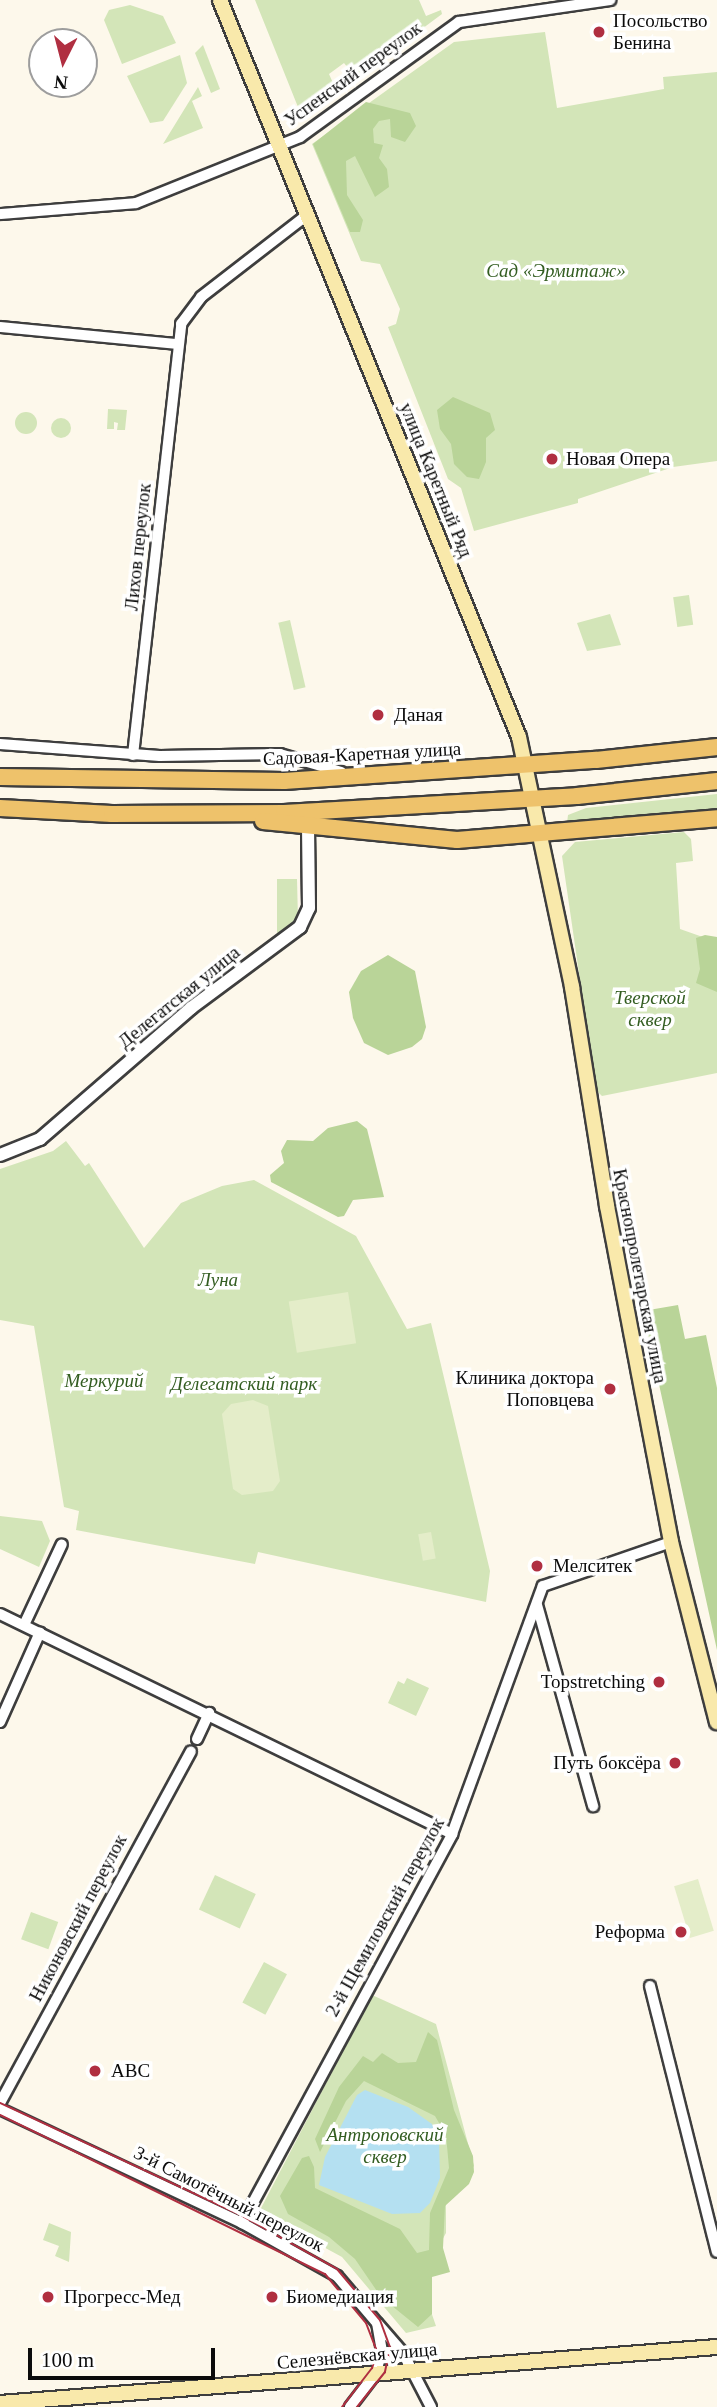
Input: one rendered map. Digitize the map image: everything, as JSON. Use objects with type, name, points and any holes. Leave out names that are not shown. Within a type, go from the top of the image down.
[{"type":"main road","name":"улица Каретный Ряд","points":[[220,0],[452,567],[526,765],[541,834]]},
{"type":"main road","name":"Садовая-Каретная улица","points":[[3,776],[206,783],[526,765],[717,747]]},
{"type":"main road","points":[[3,809],[201,814],[534,798],[717,781]]},
{"type":"main road","points":[[201,814],[308,827],[450,839],[541,834],[717,818]]},
{"type":"main road","name":"Краснопролетарская улица","points":[[541,834],[671,1542],[717,1722]]},
{"type":"main road","name":"Селезнёвская улица","points":[[0,2403],[717,2347]]},
{"type":"street","name":"Успенский переулок","points":[[0,214],[115,208],[279,146],[319,125],[405,57],[459,22],[610,0]]},
{"type":"street","name":"Лихов переулок","points":[[133,755],[178,344],[189,308],[307,215]]},
{"type":"street","points":[[0,327],[178,344]]},
{"type":"street","points":[[0,744],[133,755],[280,754],[359,776]]},
{"type":"street","name":"Делегатская улица","points":[[0,1155],[33,1143],[191,1008],[300,927],[309,908],[308,827]]},
{"type":"street","name":"2-й Щемиловский переулок","points":[[242,2223],[452,1834],[537,1605],[549,1582],[671,1542]]},
{"type":"street","points":[[24,1625],[62,1544]]},
{"type":"street","points":[[537,1605],[593,1806]]},
{"type":"street","points":[[0,1614],[209,1713],[452,1834]]},
{"type":"street","points":[[0,1722],[40,1632]]},
{"type":"street","points":[[197,1739],[209,1713]]},
{"type":"street","name":"Никоновский переулок","points":[[0,2106],[191,1751]]},
{"type":"street","points":[[650,1986],[717,2252]]},
{"type":"street","name":"3-й Самотёчный переулок","points":[[0,2106],[242,2223],[337,2276],[412,2370],[431,2407]]},
{"type":"street","points":[[350,2407],[376,2372],[382,2350],[377,2323]]},
{"type":"green space","points":[[255,0],[419,0],[426,16],[441,10],[442,14],[356,78],[344,63],[329,74],[337,92],[302,117]]},
{"type":"green space","points":[[130,5],[163,16],[176,43],[122,64],[104,20],[109,10]]},
{"type":"green space","name":"Сад «Эрмитаж»","points":[[545,32],[557,108],[664,89],[663,77],[717,72],[717,461],[673,467],[578,499],[578,503],[474,531],[461,488],[448,479],[388,327],[396,324],[400,309],[380,264],[361,261],[312,144],[454,42]]},
{"type":"green space","points":[[203,45],[220,89],[211,93],[195,53]]},
{"type":"green space","points":[[180,55],[187,83],[163,121],[150,123],[127,76]]},
{"type":"green space","points":[[198,87],[202,96],[192,101],[203,128],[163,144]]},
{"type":"green space","points":[[366,102],[410,113],[416,126],[405,142],[391,137],[390,119],[379,121],[373,129],[374,143],[383,145],[379,158],[387,169],[389,187],[375,197],[355,156],[346,161],[347,195],[363,220],[360,232],[350,232],[313,144]]},
{"type":"green space","points":[[453,397],[490,413],[495,430],[486,438],[486,462],[479,479],[467,477],[454,464],[451,444],[440,429],[437,410]]},
{"type":"green space","points":[[108,409],[127,410],[125,430],[117,430],[118,423],[114,422],[114,429],[107,429]]},
{"type":"green space","points":[[26,412],[34,415],[37,423],[34,431],[26,434],[18,431],[15,423],[18,415]]},
{"type":"green space","points":[[61,418],[68,421],[71,428],[68,435],[61,438],[54,435],[51,428],[54,421]]},
{"type":"green space","points":[[689,595],[693,625],[677,627],[673,597]]},
{"type":"green space","points":[[610,614],[621,645],[587,651],[577,623]]},
{"type":"green space","points":[[290,620],[306,687],[294,690],[278,623]]},
{"type":"green space","points":[[717,794],[717,809],[567,823],[568,815],[586,808]]},
{"type":"green space","name":"Тверской сквер","points":[[684,832],[691,839],[693,861],[676,863],[680,929],[717,942],[717,1073],[602,1096],[596,1090],[562,856],[575,842]]},
{"type":"green space","points":[[277,879],[297,879],[298,920],[277,934]]},
{"type":"green space","points":[[705,935],[717,937],[717,992],[696,983],[700,969],[696,938]]},
{"type":"green space","points":[[388,955],[415,971],[426,1027],[422,1039],[412,1047],[388,1055],[364,1043],[353,1018],[349,992],[361,971]]},
{"type":"green space","points":[[357,1121],[367,1129],[384,1197],[353,1200],[344,1216],[338,1217],[271,1182],[270,1175],[284,1163],[281,1151],[287,1140],[313,1141],[328,1128]]},
{"type":"green space","name":"Делегатский парк","points":[[66,1141],[85,1166],[89,1163],[144,1248],[181,1203],[222,1186],[254,1180],[356,1236],[407,1329],[431,1323],[490,1571],[486,1602],[258,1552],[255,1564],[76,1530],[79,1511],[64,1507],[34,1326],[0,1320],[0,1169],[53,1151]]},
{"type":"green space","points":[[348,1292],[356,1343],[297,1353],[289,1301]]},
{"type":"green space","points":[[678,1305],[685,1339],[706,1335],[717,1388],[717,1650],[643,1311]]},
{"type":"green space","points":[[253,1400],[268,1406],[280,1481],[273,1491],[242,1495],[233,1489],[222,1414],[231,1404]]},
{"type":"green space","points":[[0,1516],[42,1521],[50,1541],[39,1567],[0,1549]]},
{"type":"green space","points":[[431,1532],[436,1559],[423,1561],[418,1534]]},
{"type":"green space","points":[[407,1678],[429,1688],[416,1716],[388,1703],[398,1681],[404,1684]]},
{"type":"green space","points":[[215,1875],[256,1894],[240,1928],[199,1909]]},
{"type":"green space","points":[[698,1879],[714,1931],[690,1938],[674,1886]]},
{"type":"green space","points":[[31,1912],[58,1922],[48,1949],[21,1939]]},
{"type":"green space","points":[[264,1962],[287,1974],[265,2015],[242,2003]]},
{"type":"green space","name":"Антроповский сквер","points":[[372,1995],[436,2024],[474,2166],[446,2198],[446,2233],[429,2264],[427,2300],[436,2326],[406,2333],[342,2257],[259,2212]]},
{"type":"green space","points":[[428,2032],[437,2040],[454,2110],[473,2156],[474,2172],[469,2184],[445,2206],[443,2248],[450,2272],[432,2277],[432,2314],[418,2327],[381,2297],[355,2259],[329,2237],[288,2214],[280,2196],[302,2158],[309,2156],[314,2167],[315,2188],[400,2229],[417,2253],[429,2250],[430,2213],[449,2168],[446,2135],[435,2116],[364,2081],[346,2101],[320,2152],[315,2139],[339,2087],[363,2056],[373,2062],[382,2053],[398,2063],[416,2062]]},
{"type":"green space","points":[[49,2223],[71,2232],[69,2262],[55,2256],[59,2246],[43,2240]]},
{"type":"water","points":[[365,2090],[408,2107],[432,2124],[439,2139],[440,2178],[430,2203],[420,2213],[392,2214],[319,2185],[325,2157],[357,2095]]},
{"type":"tram line","points":[[0,2103],[244,2217],[337,2269],[380,2320],[390,2348],[385,2372],[357,2407]]},
{"type":"tram line","points":[[0,2115],[325,2274],[366,2323],[377,2352],[372,2368],[342,2407]]},
{"type":"place","name":"Посольство Бенина","points":[[599,32]]},
{"type":"place","name":"Новая Опера","points":[[552,459]]},
{"type":"place","name":"Даная","points":[[378,715]]},
{"type":"place","name":"Клиника доктора Поповцева","points":[[610,1389]]},
{"type":"place","name":"Мелситек","points":[[537,1566]]},
{"type":"place","name":"Topstretching","points":[[659,1682]]},
{"type":"place","name":"Путь боксёра","points":[[675,1763]]},
{"type":"place","name":"Реформа","points":[[681,1932]]},
{"type":"place","name":"ABC","points":[[95,2071]]},
{"type":"place","name":"Прогресс-Мед","points":[[48,2297]]},
{"type":"place","name":"Биомедиация","points":[[272,2297]]},
{"type":"park label","name":"Луна","points":[[218,1280]]},
{"type":"park label","name":"Меркурий","points":[[104,1381]]}]
